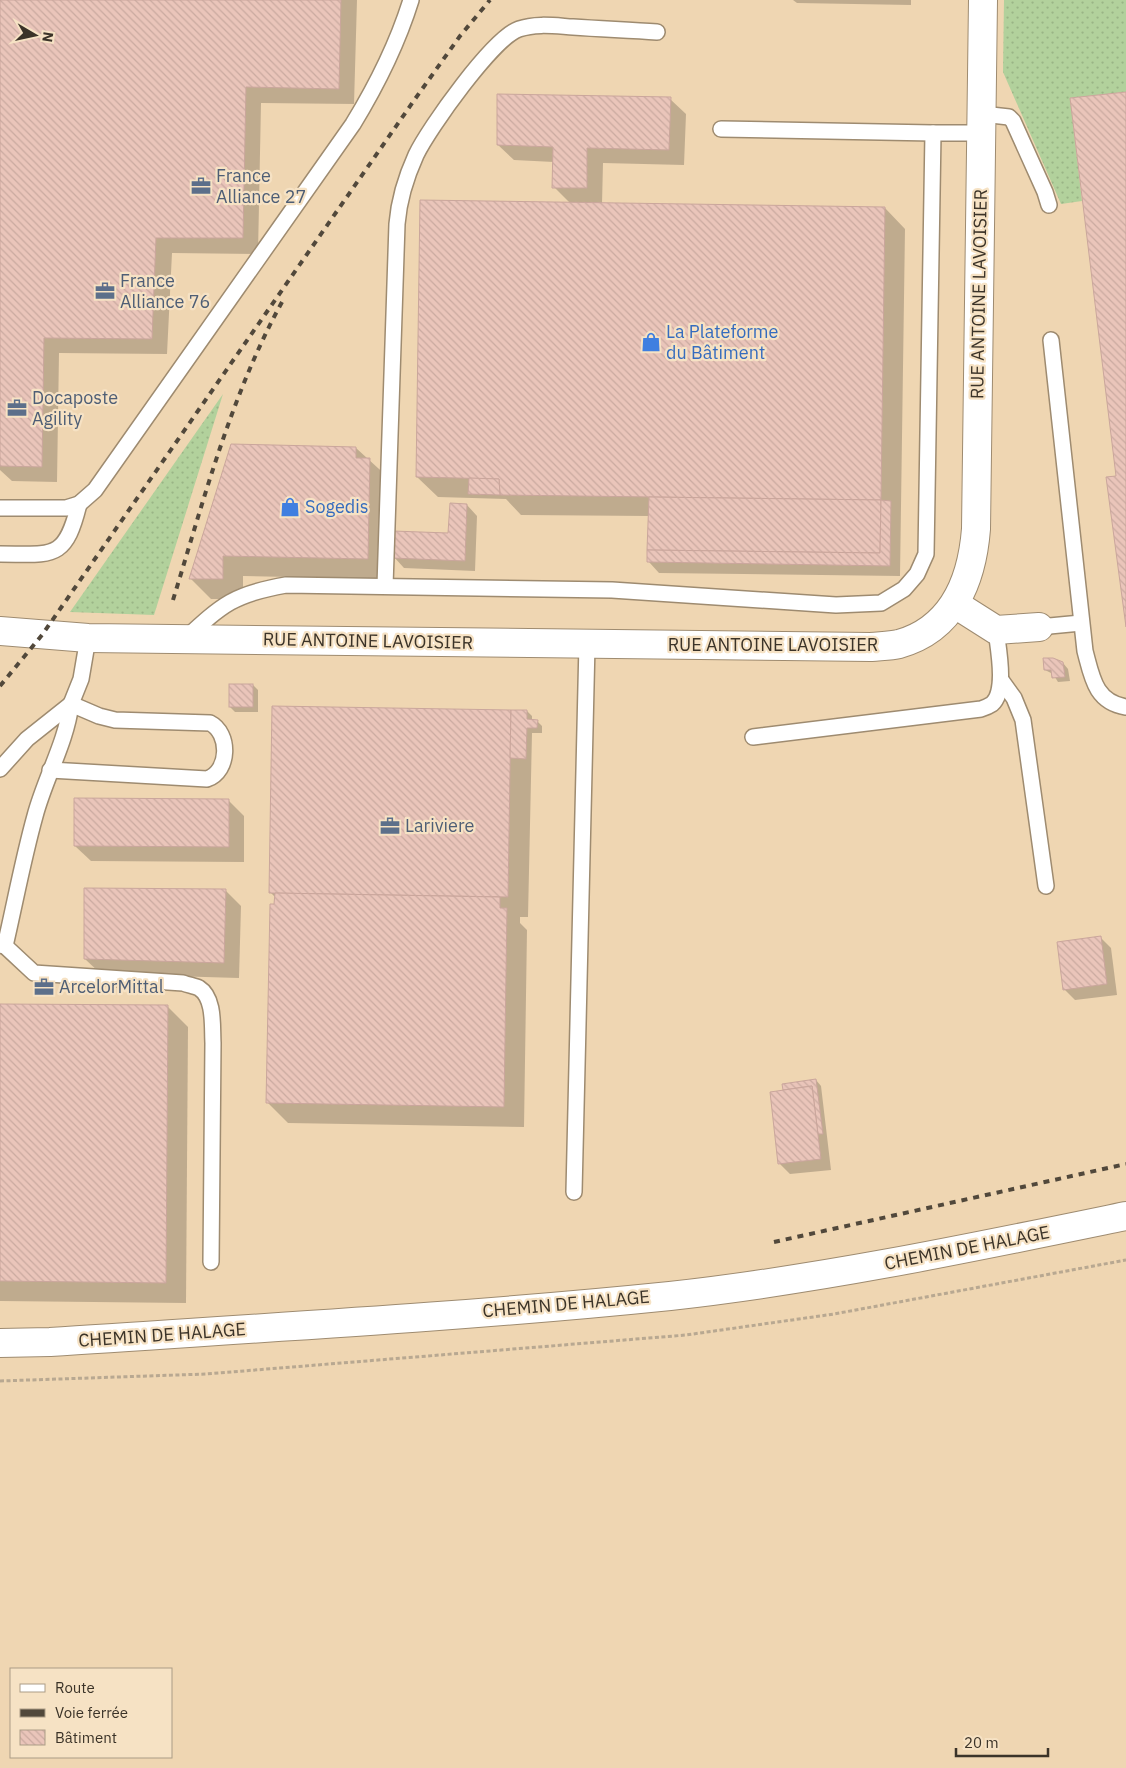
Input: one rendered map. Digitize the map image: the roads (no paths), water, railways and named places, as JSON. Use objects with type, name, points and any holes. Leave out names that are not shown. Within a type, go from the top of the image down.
[{"type":"street","name":"RUE ANTOINE LAVOISIER","points":[[0,630],[88,638],[880,646],[898,644],[919,636],[939,621],[955,604],[967,580],[973,558],[976,529],[983,0]]},
{"type":"street","points":[[955,604],[996,630],[1039,626]]},
{"type":"street","name":"CHEMIN DE HALAGE","points":[[0,1343],[50,1342],[372,1321],[671,1296],[859,1270],[1126,1216]]},
{"type":"lane","points":[[0,508],[66,508],[79,504],[95,490],[353,124],[381,78],[399,39],[412,0]]},
{"type":"lane","points":[[385,586],[397,224],[405,181],[417,153],[449,104],[496,45],[519,29],[540,26],[657,32]]},
{"type":"lane","points":[[721,129],[933,133],[1009,117],[1013,121],[1049,205]]},
{"type":"lane","points":[[185,639],[232,599],[255,590],[286,585],[612,590],[836,605],[881,603],[904,589],[917,574],[926,554],[933,133]]},
{"type":"lane","points":[[1051,340],[1085,651],[1094,682],[1103,697],[1114,705],[1126,706]]},
{"type":"lane","points":[[0,554],[48,554],[59,549],[66,542],[74,526],[79,504]]},
{"type":"lane","points":[[1039,626],[1081,623]]},
{"type":"lane","points":[[753,737],[981,709],[992,704],[999,693],[1001,680],[996,630]]},
{"type":"lane","points":[[88,638],[81,679],[71,704],[64,737],[50,770],[35,816],[2,946],[34,973],[183,983],[200,989],[207,999],[212,1016],[213,1043],[212,1262]]},
{"type":"lane","points":[[574,1192],[587,644]]},
{"type":"lane","points":[[1001,680],[1014,698],[1023,720],[1046,886]]},
{"type":"lane","points":[[0,769],[28,739],[71,704]]},
{"type":"lane","points":[[50,770],[207,779],[214,776],[220,769],[224,738],[219,728],[210,723],[115,720],[99,716],[71,704]]},
{"type":"railway","points":[[0,686],[42,635],[415,99],[460,36],[490,0]]},
{"type":"railway","points":[[173,600],[233,411],[264,337],[282,302]]},
{"type":"railway","points":[[774,1242],[1126,1164]]},
{"type":"place","name":"France Alliance 27","points":[[201,186]]},
{"type":"place","name":"France Alliance 76","points":[[105,291]]},
{"type":"place","name":"La Plateforme du Bâtiment","points":[[651,342]]},
{"type":"place","name":"Docaposte Agility","points":[[17,408]]},
{"type":"place","name":"Sogedis","points":[[290,507]]},
{"type":"place","name":"Lariviere","points":[[390,826]]},
{"type":"place","name":"ArcelorMittal","points":[[44,987]]}]
